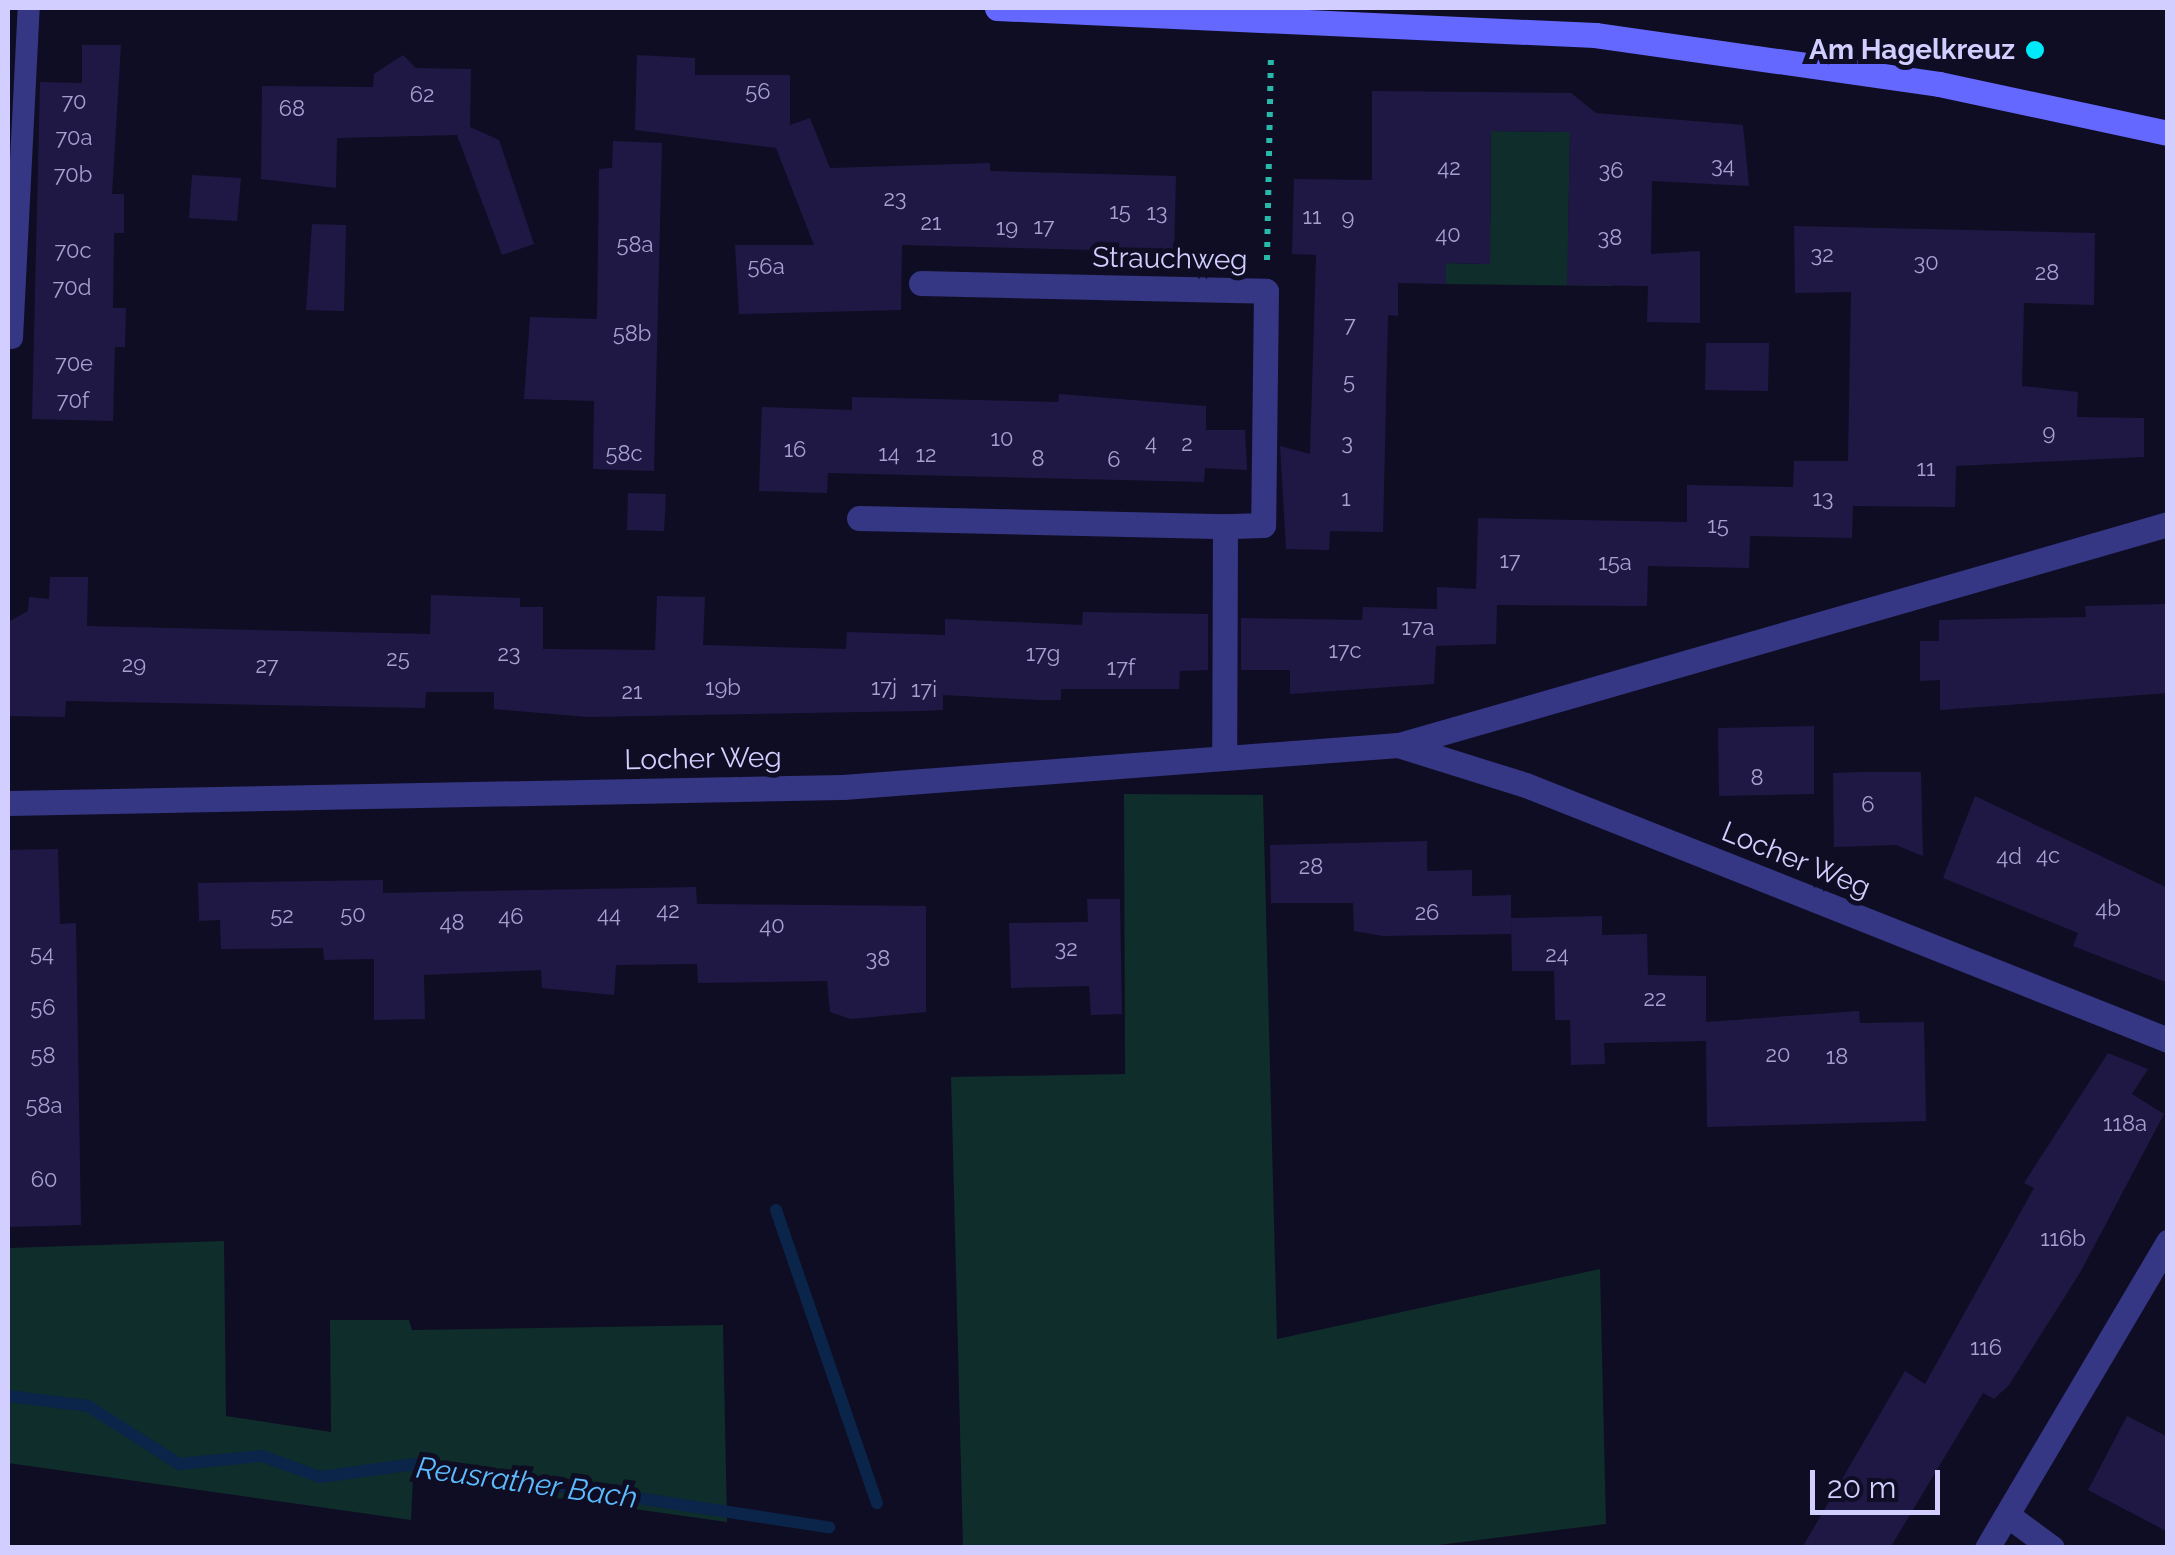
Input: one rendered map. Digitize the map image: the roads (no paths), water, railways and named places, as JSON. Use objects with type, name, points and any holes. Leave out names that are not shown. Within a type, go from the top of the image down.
[{"type":"main road","points":[[997,8],[1272,15],[1726,51],[2168,133]]},
{"type":"street","name":"Strauchweg","points":[[859,518],[1263,525],[1266,291],[922,283]]},
{"type":"street","name":"Locher Weg","points":[[8,802],[842,787],[1398,745],[2168,524]]},
{"type":"street","points":[[1224,758],[1225,526]]},
{"type":"street","name":"Locher Weg","points":[[1398,745],[1526,785],[2168,1040]]},
{"type":"street","points":[[1987,1548],[2010,1517],[2168,1242]]},
{"type":"street","points":[[2010,1517],[2052,1548]]},
{"type":"lane","points":[[12,338],[28,8]]},
{"type":"waterway","points":[[776,1210],[877,1503]]},
{"type":"waterway","name":"Reusrather Bach","points":[[8,1396],[88,1406],[179,1464],[262,1456],[320,1477],[415,1464],[829,1527]]},
{"type":"place","name":"Am Hagelkreuz","points":[[2035,50]]}]
